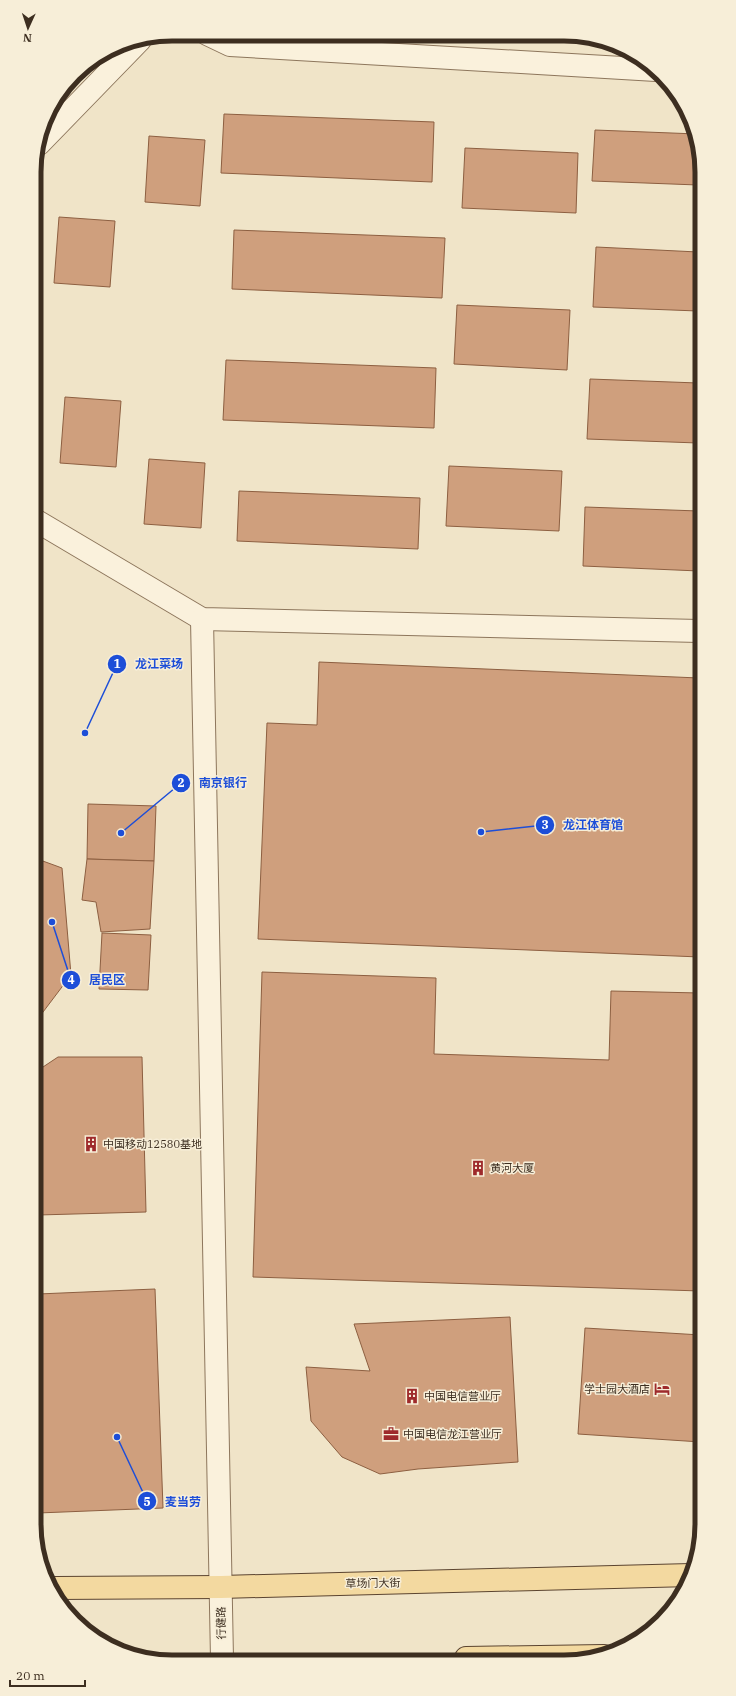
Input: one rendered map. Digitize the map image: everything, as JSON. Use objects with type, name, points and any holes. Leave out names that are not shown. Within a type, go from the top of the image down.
[{"type":"main road","name":"草场门大街","points":[[58,1588],[221,1587],[685,1575]]},
{"type":"street","points":[[222,41],[230,45],[645,69]]},
{"type":"street","points":[[45,138],[133,47]]},
{"type":"street","points":[[41,524],[202,619],[695,631]]},
{"type":"street","name":"行健路","points":[[202,619],[222,1655]]},
{"type":"building","points":[[224,114],[434,122],[432,182],[221,173]]},
{"type":"building","points":[[595,130],[689,134],[694,155],[695,185],[592,181]]},
{"type":"building","points":[[149,136],[205,140],[200,206],[145,202]]},
{"type":"building","points":[[465,148],[578,153],[576,213],[462,208]]},
{"type":"building","points":[[59,217],[115,221],[110,287],[54,283]]},
{"type":"building","points":[[234,230],[445,238],[442,298],[232,289]]},
{"type":"building","points":[[596,247],[695,252],[695,311],[593,307]]},
{"type":"building","points":[[457,305],[570,310],[567,370],[454,364]]},
{"type":"building","points":[[226,360],[436,368],[434,428],[223,420]]},
{"type":"building","points":[[590,379],[695,383],[695,443],[587,439]]},
{"type":"building","points":[[65,397],[121,401],[116,467],[60,463]]},
{"type":"building","points":[[149,459],[205,463],[201,528],[144,524]]},
{"type":"building","points":[[449,466],[562,471],[559,531],[446,526]]},
{"type":"building","points":[[239,491],[420,498],[418,549],[237,541]]},
{"type":"building","points":[[585,507],[695,511],[695,571],[583,566]]},
{"type":"building","points":[[319,662],[695,678],[695,957],[258,939],[267,723],[317,725]]},
{"type":"building","points":[[88,804],[156,806],[154,861],[87,859]]},
{"type":"building","points":[[87,859],[154,861],[150,929],[101,932],[96,902],[82,900]]},
{"type":"building","points":[[41,860],[62,868],[71,975],[41,1015]]},
{"type":"building","points":[[102,933],[151,935],[148,990],[99,989]]},
{"type":"building","name":"黄河大厦","points":[[262,972],[436,978],[434,1054],[609,1060],[611,991],[695,993],[695,1291],[253,1277]]},
{"type":"building","name":"中国移动12580基地","points":[[58,1057],[142,1057],[146,1212],[41,1215],[41,1068]]},
{"type":"building","points":[[155,1289],[163,1508],[41,1513],[41,1294]]},
{"type":"building","name":"中国电信营业厅","points":[[510,1317],[518,1462],[418,1469],[380,1474],[342,1457],[311,1421],[306,1367],[370,1371],[354,1324]]},
{"type":"building","points":[[585,1328],[695,1335],[695,1442],[578,1434]]},
{"type":"place","name":"龙江菜场","points":[[85,733]]},
{"type":"place","name":"龙江体育馆","points":[[481,832]]},
{"type":"place","name":"南京银行","points":[[121,833]]},
{"type":"place","name":"居民区","points":[[52,922]]},
{"type":"place","name":"中国移动12580基地","points":[[91,1144]]},
{"type":"place","name":"黄河大厦","points":[[478,1168]]},
{"type":"place","name":"学士园大酒店","points":[[662,1389]]},
{"type":"place","name":"中国电信营业厅","points":[[412,1396]]},
{"type":"place","name":"中国电信龙江营业厅","points":[[391,1434]]},
{"type":"place","name":"麦当劳","points":[[117,1437]]}]
